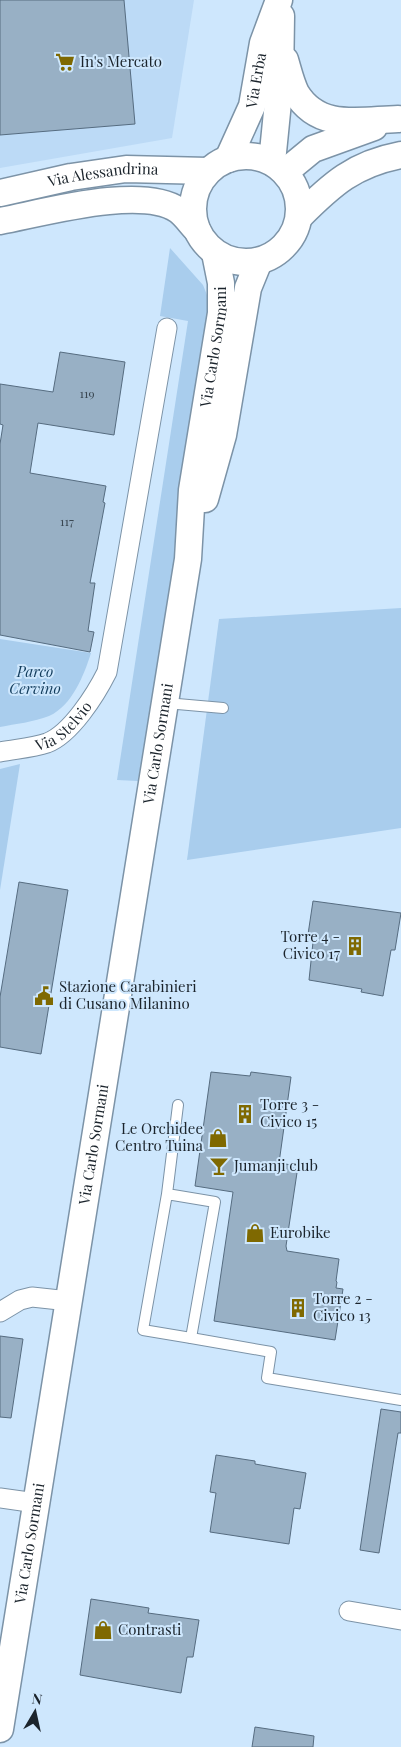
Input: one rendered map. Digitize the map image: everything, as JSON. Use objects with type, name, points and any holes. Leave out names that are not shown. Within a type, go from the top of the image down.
[{"type":"main road","name":"Via Erba","points":[[278,167],[280,0]]},
{"type":"main road","name":"Via Erba","points":[[218,165],[252,106],[263,42],[280,0]]},
{"type":"main road","points":[[280,47],[296,92],[314,112],[336,122],[399,119]]},
{"type":"main road","points":[[278,167],[313,149],[399,119]]},
{"type":"main road","points":[[299,217],[331,185],[376,160],[401,155]]},
{"type":"main road","points":[[256,156],[278,167],[294,184],[299,200],[299,217],[295,232],[285,247],[270,257],[259,261],[233,261],[215,253],[207,246],[197,230],[193,204],[195,192],[218,165],[256,156]]},
{"type":"main road","name":"Via Alessandrina","points":[[0,194],[71,177],[104,172],[141,169],[174,172],[218,165]]},
{"type":"main road","name":"Via Alessandrina","points":[[0,221],[102,202],[139,200],[169,206],[179,211],[197,230]]},
{"type":"main road","name":"Via Carlo Sormani","points":[[0,1730],[3,1690],[69,1302],[188,559],[192,490],[221,313],[221,283],[215,253]]},
{"type":"main road","name":"Via Carlo Sormani","points":[[188,559],[223,435],[248,288],[259,261]]},
{"type":"street","name":"Via Stelvio","points":[[0,752],[48,742],[72,724],[97,692],[108,672],[167,328]]},
{"type":"street","points":[[0,1312],[20,1300],[32,1297],[69,1302]]},
{"type":"street","points":[[0,1498],[36,1503]]},
{"type":"street","points":[[349,1611],[401,1620]]},
{"type":"lane","points":[[165,703],[223,708]]},
{"type":"lane","points":[[178,1105],[166,1194],[143,1330],[271,1352],[267,1378],[401,1400]]},
{"type":"lane","points":[[166,1194],[215,1202],[191,1338]]},
{"type":"shaded area","name":"In's Mercato","points":[[0,0],[194,0],[172,138],[0,168]]},
{"type":"green space","points":[[170,248],[203,285],[215,315],[138,781],[117,780],[188,321],[160,316]]},
{"type":"green space","points":[[401,608],[401,828],[187,860],[219,619]]},
{"type":"green space","name":"Parco Cervino","points":[[0,639],[91,653],[76,689],[57,711],[37,720],[0,727]]},
{"type":"green space","points":[[20,764],[0,890],[0,769]]},
{"type":"building","name":"In's Mercato","points":[[0,0],[124,0],[135,124],[0,135]]},
{"type":"building","points":[[60,352],[125,362],[114,435],[38,423],[30,473],[106,486],[103,502],[105,503],[90,583],[95,583],[88,631],[94,632],[90,652],[0,635],[0,444],[3,425],[0,424],[0,384],[53,392]]},
{"type":"building","points":[[19,882],[68,890],[41,1054],[0,1047],[0,997]]},
{"type":"building","name":"Torre 4 - Civico 17","points":[[313,901],[401,913],[395,950],[391,950],[383,996],[361,992],[362,989],[309,980],[313,942],[307,941]]},
{"type":"building","points":[[211,1072],[250,1076],[251,1072],[291,1077],[279,1163],[298,1166],[286,1246],[287,1251],[339,1259],[336,1288],[343,1289],[335,1340],[214,1321],[233,1192],[195,1186]]},
{"type":"building","points":[[0,1336],[23,1339],[11,1418],[0,1417]]},
{"type":"building","points":[[381,1409],[401,1412],[401,1433],[398,1433],[379,1553],[360,1550]]},
{"type":"building","points":[[216,1455],[255,1461],[255,1464],[306,1473],[300,1509],[294,1508],[289,1544],[210,1532],[216,1493],[210,1492]]},
{"type":"building","points":[[91,1599],[149,1608],[148,1613],[199,1620],[193,1657],[187,1657],[181,1693],[80,1675]]},
{"type":"building","points":[[255,1727],[314,1736],[313,1747],[252,1747]]},
{"type":"place","name":"In's Mercato","points":[[65,62]]},
{"type":"place","name":"Torre 4 - Civico 17","points":[[355,946]]},
{"type":"place","name":"Stazione Carabinieri di Cusano Milanino","points":[[44,996]]},
{"type":"place","name":"Torre 3 - Civico 15","points":[[245,1114]]},
{"type":"place","name":"Le Orchidee Centro Tuina","points":[[218,1138]]},
{"type":"place","name":"Jumanji club","points":[[219,1166]]},
{"type":"place","name":"Eurobike","points":[[255,1233]]},
{"type":"place","name":"Torre 2 - Civico 13","points":[[298,1308]]},
{"type":"place","name":"Contrasti","points":[[103,1630]]}]
